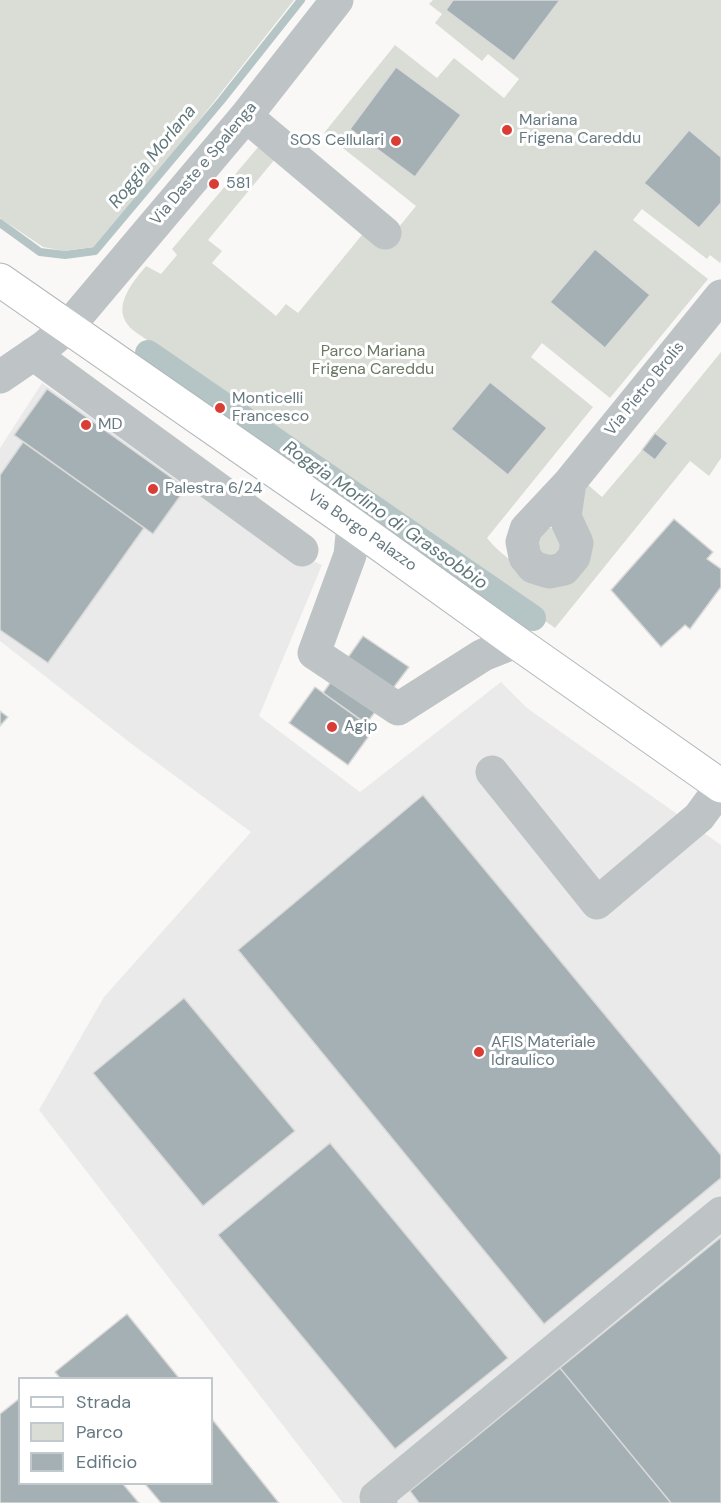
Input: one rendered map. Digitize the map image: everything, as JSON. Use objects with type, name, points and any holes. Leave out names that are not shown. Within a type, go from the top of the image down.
[{"type":"main road","name":"Via Borgo Palazzo","points":[[0,280],[353,525],[721,786]]},
{"type":"street","name":"Via Daste e Spalenga","points":[[0,377],[68,327],[246,116],[337,0]]},
{"type":"street","points":[[246,116],[385,233]]},
{"type":"street","name":"Via Pietro Brolis","points":[[570,482],[721,296]]},
{"type":"street","points":[[33,354],[302,549]]},
{"type":"street","points":[[353,525],[350,555],[314,653],[398,709],[483,655],[516,642]]},
{"type":"street","points":[[492,772],[597,903],[699,817],[721,786]]},
{"type":"street","points":[[381,1503],[376,1497],[721,1213]]},
{"type":"shaded area","points":[[42,383],[280,546],[322,565],[259,716],[360,792],[501,682],[527,708],[721,845],[721,1503],[343,1503],[39,1110],[104,997],[251,832],[133,745],[0,641],[0,448]]},
{"type":"green space","points":[[0,0],[294,0],[187,136],[93,247],[64,251],[43,247],[0,218]]},
{"type":"green space","name":"Parco Mariana Frigena Careddu","points":[[433,0],[721,0],[721,261],[720,263],[710,255],[707,259],[642,209],[633,220],[708,279],[610,398],[542,343],[531,357],[593,407],[487,538],[516,564],[551,580],[587,484],[602,497],[642,450],[655,460],[655,433],[721,352],[721,458],[709,476],[690,461],[555,628],[134,331],[128,325],[122,309],[126,294],[146,266],[161,274],[177,255],[172,249],[259,146],[275,159],[208,240],[222,251],[212,263],[276,316],[286,304],[298,313],[366,230],[385,244],[416,206],[324,133],[395,45],[437,78],[454,58],[504,98],[519,79],[488,54],[482,61],[435,23],[442,14],[429,4]]},
{"type":"green space","points":[[548,528],[553,528],[566,541],[551,564],[531,541]]},
{"type":"building","points":[[453,0],[560,0],[514,61],[446,10]]},
{"type":"building","points":[[396,67],[461,115],[415,177],[350,129]]},
{"type":"building","points":[[689,130],[721,157],[721,203],[699,228],[644,183]]},
{"type":"building","points":[[595,249],[650,295],[605,348],[550,302]]},
{"type":"building","points":[[490,382],[547,428],[508,475],[451,429]]},
{"type":"building","points":[[47,389],[186,488],[153,534],[14,435]]},
{"type":"building","points":[[655,433],[668,443],[655,460],[642,450]]},
{"type":"building","points":[[23,442],[144,528],[48,663],[0,630],[0,475]]},
{"type":"building","points":[[674,519],[713,552],[707,559],[721,569],[721,587],[690,629],[685,625],[661,647],[611,590]]},
{"type":"building","points":[[363,636],[409,667],[366,724],[323,693]]},
{"type":"building","name":"Agip","points":[[315,687],[374,729],[348,765],[289,723]]},
{"type":"building","points":[[0,711],[8,717],[0,726]]},
{"type":"building","name":"AFIS Materiale Idraulico","points":[[423,795],[721,1155],[721,1178],[544,1324],[238,950]]},
{"type":"building","points":[[184,998],[295,1131],[203,1206],[93,1073]]},
{"type":"building","points":[[330,1143],[508,1358],[395,1449],[218,1235]]},
{"type":"building","points":[[721,1237],[721,1503],[671,1503],[560,1368]]},
{"type":"building","points":[[127,1314],[178,1377],[59,1377],[55,1372]]},
{"type":"building","points":[[560,1368],[671,1503],[419,1503],[410,1491]]},
{"type":"building","points":[[18,1400],[18,1485],[124,1485],[139,1503],[0,1503],[0,1414]]},
{"type":"building","points":[[213,1420],[279,1503],[161,1503],[146,1485],[213,1485]]},
{"type":"waterway","name":"Roggia Morlana","points":[[0,223],[40,252],[65,255],[95,251],[221,101],[301,0]]},
{"type":"waterway","name":"Roggia Morlino di Grassobbio","points":[[148,353],[533,618]]},
{"type":"place","name":"Mariana Frigena Careddu","points":[[507,130]]},
{"type":"place","name":"SOS Cellulari","points":[[396,141]]},
{"type":"place","name":"581","points":[[214,184]]},
{"type":"place","name":"Monticelli Francesco","points":[[220,408]]},
{"type":"place","name":"MD","points":[[86,425]]},
{"type":"place","name":"Palestra 6/24","points":[[153,489]]},
{"type":"place","name":"Agip","points":[[332,727]]},
{"type":"place","name":"AFIS Materiale Idraulico","points":[[479,1052]]}]
